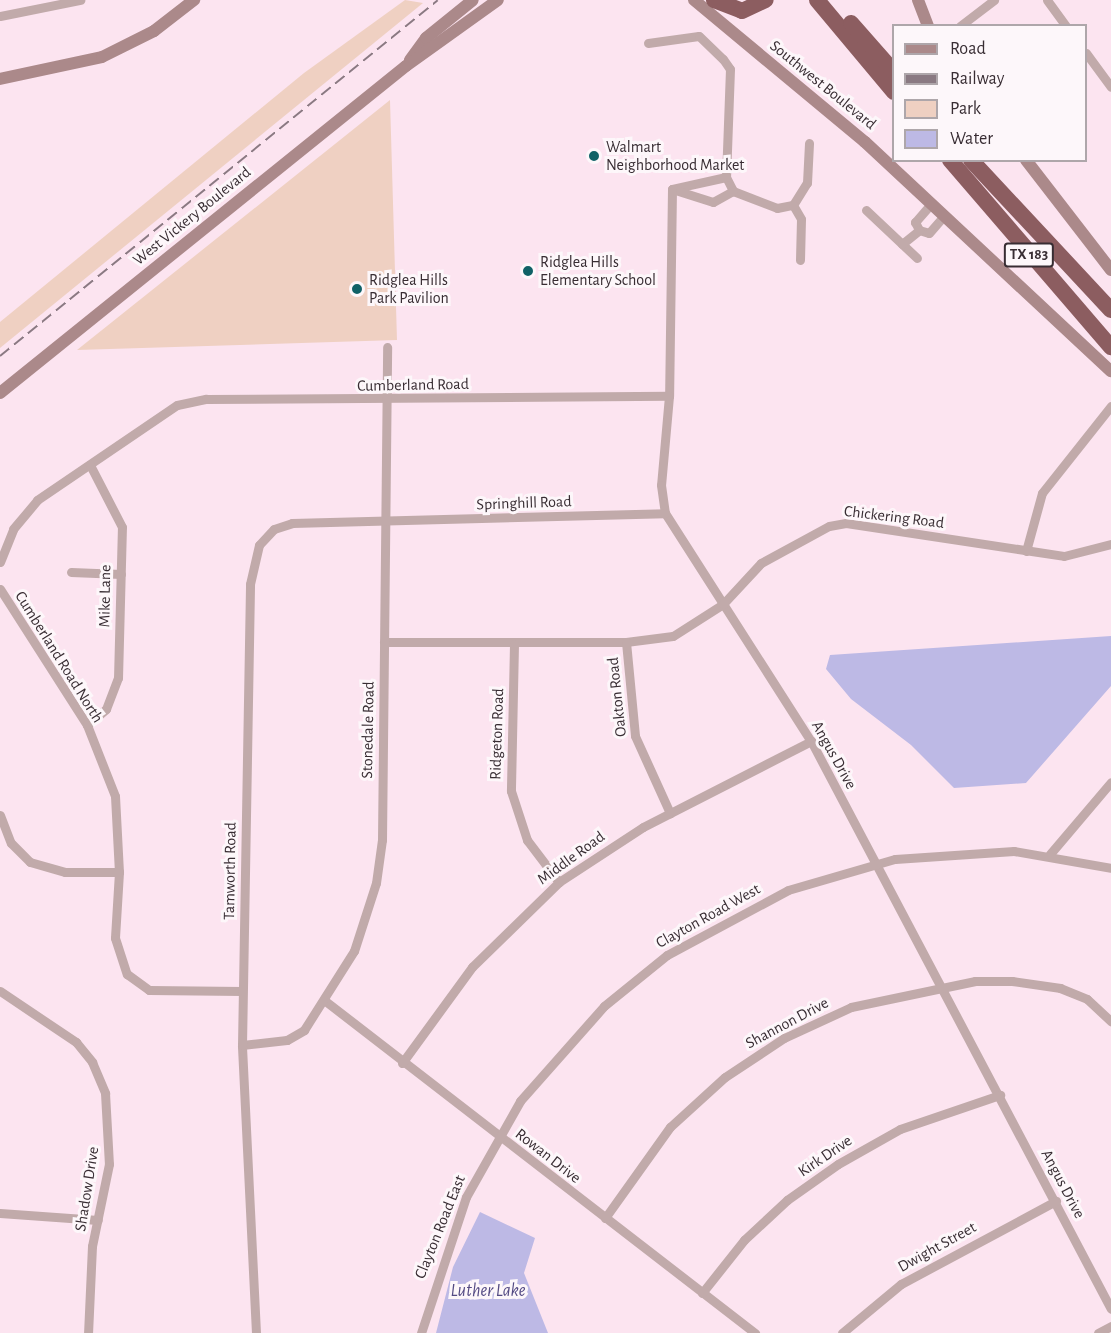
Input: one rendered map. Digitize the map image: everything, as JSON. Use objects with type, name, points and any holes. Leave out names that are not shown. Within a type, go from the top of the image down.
[{"type":"highway","points":[[714,0],[742,11],[766,0]]},
{"type":"highway","points":[[817,0],[892,90]]},
{"type":"highway","points":[[831,0],[892,70]]},
{"type":"highway","name":"TX 183","points":[[952,162],[1111,347]]},
{"type":"highway","name":"TX 183","points":[[973,162],[1111,310]]},
{"type":"main road","points":[[0,79],[102,57],[154,31],[194,0]]},
{"type":"main road","name":"West Vickery Boulevard","points":[[406,66],[426,38],[473,0]]},
{"type":"main road","name":"West Vickery Boulevard","points":[[0,393],[406,66],[498,0]]},
{"type":"main road","name":"Southwest Boulevard","points":[[694,0],[865,142],[943,218],[1111,371]]},
{"type":"main road","points":[[918,0],[927,24]]},
{"type":"main road","points":[[1028,162],[1111,270]]},
{"type":"street","points":[[963,24],[994,0]]},
{"type":"street","points":[[1047,0],[1064,24]]},
{"type":"street","points":[[0,16],[76,1]]},
{"type":"street","points":[[648,44],[699,36],[730,69],[726,177],[733,191],[777,208],[793,205],[807,183],[809,143]]},
{"type":"street","points":[[1087,53],[1111,87]]},
{"type":"street","points":[[672,189],[726,177]]},
{"type":"street","points":[[672,189],[713,202],[733,191]]},
{"type":"street","name":"Angus Drive","points":[[672,189],[669,396],[661,486],[664,513],[811,741],[1056,1201],[1111,1309]]},
{"type":"street","points":[[793,205],[801,219],[800,260]]},
{"type":"street","points":[[930,205],[915,222],[919,230],[929,233],[943,218]]},
{"type":"street","points":[[866,210],[917,258]]},
{"type":"street","points":[[903,244],[919,230]]},
{"type":"street","name":"Stonedale Road","points":[[242,1045],[287,1040],[304,1030],[324,1000],[366,921],[380,862],[387,347]]},
{"type":"street","name":"Cumberland Road","points":[[90,465],[161,413],[206,399],[387,400],[669,396]]},
{"type":"street","points":[[1026,551],[1042,493],[1111,406]]},
{"type":"street","points":[[0,562],[13,529],[37,500],[90,465]]},
{"type":"street","name":"Mike Lane","points":[[87,724],[106,709],[118,678],[121,574],[120,519],[90,465]]},
{"type":"street","name":"Springhill Road","points":[[385,521],[664,513]]},
{"type":"street","name":"Tamworth Road","points":[[256,1333],[242,1045],[255,554],[274,529],[292,523],[385,521]]},
{"type":"street","name":"Chickering Road","points":[[384,642],[514,644],[626,642],[673,636],[723,604],[761,563],[829,526],[850,523],[1026,551],[1081,554],[1111,544]]},
{"type":"street","points":[[71,572],[121,574]]},
{"type":"street","name":"Cumberland Road North","points":[[0,589],[87,724],[115,796],[119,872],[114,938],[133,981],[149,990],[242,991]]},
{"type":"street","name":"Oakton Road","points":[[626,642],[635,736],[670,813]]},
{"type":"street","name":"Ridgeton Road","points":[[514,644],[511,791],[527,840],[559,882]]},
{"type":"street","name":"Middle Road","points":[[402,1063],[472,967],[559,882],[670,813],[811,741]]},
{"type":"street","points":[[1050,854],[1111,782]]},
{"type":"street","points":[[0,815],[11,843],[30,862],[65,872],[119,872]]},
{"type":"street","name":"Clayton Road West","points":[[498,1137],[520,1101],[570,1041],[642,973],[753,905],[876,863],[952,851],[1050,854],[1111,868]]},
{"type":"street","name":"Shannon Drive","points":[[605,1218],[670,1127],[744,1062],[813,1022],[851,1007],[942,986],[975,981],[1040,983],[1087,999],[1111,1021]]},
{"type":"street","name":"Shadow Drive","points":[[0,992],[76,1042],[100,1078],[110,1145],[98,1220],[88,1333]]},
{"type":"street","name":"Rowan Drive","points":[[324,1000],[402,1063],[755,1333]]},
{"type":"street","name":"Kirk Drive","points":[[702,1293],[744,1240],[787,1200],[838,1164],[900,1129],[1000,1095]]},
{"type":"street","name":"Clayton Road East","points":[[421,1333],[445,1249],[498,1137]]},
{"type":"street","name":"Dwight Street","points":[[842,1333],[901,1284],[1056,1201]]},
{"type":"street","points":[[0,1213],[98,1220]]},
{"type":"street","points":[[1098,1333],[1111,1326]]},
{"type":"green space","points":[[405,0],[423,3],[0,348],[0,322],[304,73]]},
{"type":"green space","points":[[390,100],[397,340],[77,350]]},
{"type":"water","points":[[1111,636],[1111,686],[1026,783],[954,788],[911,745],[851,699],[826,669],[830,655]]},
{"type":"water","name":"Luther Lake","points":[[480,1212],[535,1238],[524,1273],[548,1333],[436,1333],[453,1267]]},
{"type":"railway","points":[[0,356],[438,0]]},
{"type":"place","name":"Walmart Neighborhood Market","points":[[594,156]]},
{"type":"place","name":"Ridglea Hills Elementary School","points":[[528,271]]},
{"type":"place","name":"Ridglea Hills Park Pavilion","points":[[357,289]]}]
